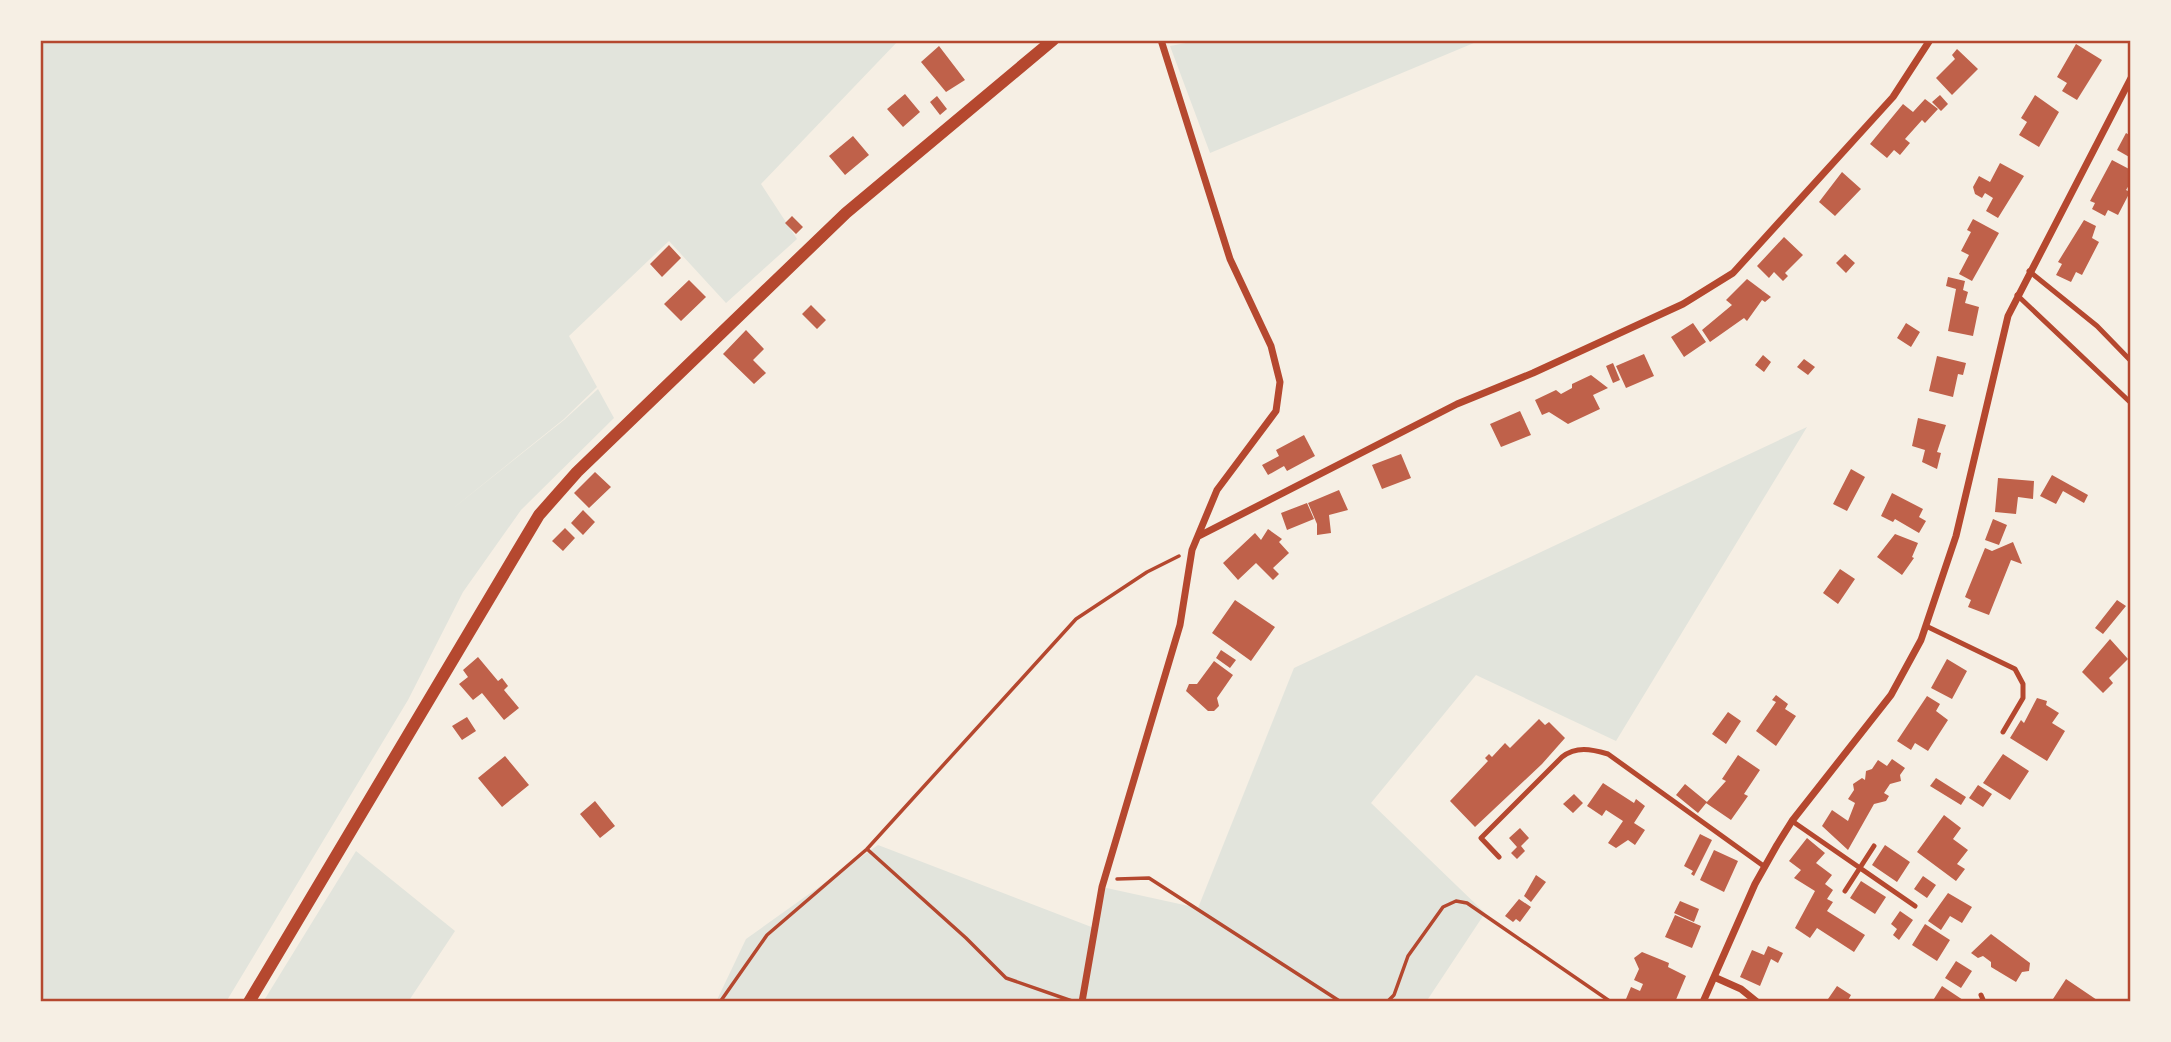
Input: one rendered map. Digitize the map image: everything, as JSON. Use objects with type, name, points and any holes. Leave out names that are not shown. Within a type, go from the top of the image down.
[{"type":"street","points":[[249,1002],[539,515],[577,471],[837,221],[1053,40]]},
{"type":"street","points":[[1082,1002],[1104,878],[1180,625],[1192,550],[1217,490],[1276,411],[1280,382],[1271,346],[1230,259],[1161,40]]},
{"type":"street","points":[[1199,536],[1444,410],[1533,373],[1683,304],[1732,272],[1893,97],[1930,40]]},
{"type":"street","points":[[1703,1002],[1765,867],[1792,821],[1891,695],[1926,626],[1956,536],[2003,331],[2029,271],[2131,78]]},
{"type":"street","points":[[1714,977],[1741,989],[1758,1002]]},
{"type":"lane","points":[[2029,271],[2097,326],[2131,361]]},
{"type":"lane","points":[[2017,295],[2131,403]]},
{"type":"lane","points":[[1926,626],[2015,669],[2023,684],[2023,698],[2003,732]]},
{"type":"lane","points":[[1499,857],[1481,838],[1562,757],[1570,751],[1589,749],[1608,754],[1765,867]]},
{"type":"lane","points":[[1792,821],[1915,906]]},
{"type":"lane","points":[[1845,891],[1874,846]]},
{"type":"path","points":[[720,1002],[766,935],[867,849],[1076,620],[1147,572],[1192,550]]},
{"type":"path","points":[[867,849],[1006,978],[1073,1002]]},
{"type":"path","points":[[1104,878],[1149,878],[1341,1002]]},
{"type":"path","points":[[1388,1002],[1394,995],[1408,956],[1443,907],[1456,901],[1467,903],[1611,1002]]},
{"type":"shaded area","points":[[40,40],[899,40],[761,184],[797,239],[726,303],[669,241],[569,336],[597,387],[564,419],[451,510],[564,420],[598,389],[614,418],[521,510],[463,592],[408,700],[226,1002],[40,1002]]},
{"type":"shaded area","points":[[1202,40],[1481,40],[1210,153],[1170,46]]},
{"type":"shaded area","points":[[1807,427],[1616,741],[1476,675],[1371,803],[1485,913],[1426,1002],[716,1002],[746,939],[878,845],[1094,928],[1102,887],[1198,908],[1294,668]]},
{"type":"shaded area","points":[[356,851],[455,931],[408,1002],[263,1002]]},
{"type":"building","points":[[2076,44],[2102,60],[2077,100],[2062,91],[2067,83],[2057,77]]},
{"type":"building","points":[[939,46],[965,80],[946,92],[921,62]]},
{"type":"building","points":[[1957,49],[1978,69],[1952,95],[1936,78],[1955,59],[1952,55]]},
{"type":"building","points":[[905,94],[920,112],[903,127],[887,109]]},
{"type":"building","points":[[1940,95],[1948,104],[1941,111],[1932,102]]},
{"type":"building","points":[[2035,95],[2059,112],[2039,147],[2019,135],[2027,122],[2021,118]]},
{"type":"building","points":[[937,96],[947,109],[940,115],[930,102]]},
{"type":"building","points":[[1925,99],[1938,109],[1925,123],[1922,120],[1905,139],[1910,143],[1900,155],[1894,150],[1887,158],[1870,144],[1903,104],[1913,112]]},
{"type":"building","points":[[2126,133],[2131,136],[2131,158],[2117,150]]},
{"type":"building","points":[[853,136],[869,155],[845,175],[829,156]]},
{"type":"building","points":[[2112,160],[2131,170],[2131,182],[2126,190],[2130,192],[2118,215],[2108,210],[2105,216],[2092,209],[2095,203],[2090,201]]},
{"type":"building","points":[[2000,163],[2024,176],[1998,218],[1986,211],[1993,198],[1985,193],[1982,198],[1975,194],[1973,187],[1979,176],[1990,182]]},
{"type":"building","points":[[1842,172],[1861,189],[1835,216],[1819,202]]},
{"type":"building","points":[[792,216],[803,227],[796,234],[785,223]]},
{"type":"building","points":[[1973,219],[1999,233],[1972,281],[1959,274],[1969,255],[1961,251],[1971,232],[1967,230]]},
{"type":"building","points":[[2084,220],[2096,226],[2092,238],[2099,242],[2082,275],[2076,272],[2071,282],[2056,275],[2062,264],[2058,262]]},
{"type":"building","points":[[1784,237],[1803,255],[1785,273],[1788,276],[1783,281],[1774,272],[1769,278],[1757,266]]},
{"type":"building","points":[[669,245],[681,258],[662,277],[650,264]]},
{"type":"building","points":[[1845,254],[1855,263],[1846,273],[1836,263]]},
{"type":"building","points":[[1948,277],[1965,281],[1963,290],[1968,292],[1965,303],[1979,307],[1973,336],[1948,331],[1956,289],[1946,286]]},
{"type":"building","points":[[1747,279],[1771,297],[1765,302],[1762,300],[1747,321],[1744,318],[1710,342],[1702,330],[1732,305],[1726,300]]},
{"type":"building","points":[[689,280],[706,297],[681,321],[664,304]]},
{"type":"building","points":[[811,305],[826,320],[817,329],[802,314]]},
{"type":"building","points":[[1693,323],[1706,342],[1684,357],[1671,337]]},
{"type":"building","points":[[1906,323],[1920,332],[1911,347],[1897,338]]},
{"type":"building","points":[[746,330],[764,349],[753,360],[766,373],[754,384],[723,354]]},
{"type":"building","points":[[1644,354],[1654,376],[1626,388],[1616,366]]},
{"type":"building","points":[[1763,355],[1771,362],[1764,372],[1755,365]]},
{"type":"building","points":[[1937,356],[1966,363],[1963,375],[1958,374],[1953,397],[1929,391]]},
{"type":"building","points":[[1804,359],[1815,367],[1808,375],[1797,367]]},
{"type":"building","points":[[1613,363],[1620,380],[1613,383],[1606,366]]},
{"type":"building","points":[[1591,375],[1608,388],[1593,395],[1600,409],[1568,424],[1549,412],[1542,415],[1535,400],[1556,390],[1561,394],[1572,388],[1572,384]]},
{"type":"building","points":[[1520,411],[1531,435],[1501,447],[1490,424]]},
{"type":"building","points":[[1918,418],[1946,425],[1937,452],[1941,453],[1937,469],[1922,462],[1925,450],[1912,446]]},
{"type":"building","points":[[1304,435],[1315,456],[1287,471],[1284,466],[1268,475],[1262,465],[1279,456],[1276,450]]},
{"type":"building","points":[[1401,454],[1411,478],[1382,489],[1372,465]]},
{"type":"building","points":[[1851,469],[1865,477],[1847,511],[1833,504]]},
{"type":"building","points":[[595,472],[611,487],[589,508],[574,493]]},
{"type":"building","points":[[2052,475],[2088,495],[2084,503],[2063,491],[2056,504],[2040,496]]},
{"type":"building","points":[[1998,478],[2034,481],[2033,499],[2018,497],[2016,514],[1995,512]]},
{"type":"building","points":[[1339,490],[1348,510],[1329,515],[1331,533],[1317,535],[1317,524],[1308,503]]},
{"type":"building","points":[[1892,493],[1923,509],[1919,517],[1926,521],[1919,533],[1895,519],[1893,522],[1881,516]]},
{"type":"building","points":[[1307,503],[1314,519],[1287,530],[1281,513]]},
{"type":"building","points":[[583,510],[595,522],[583,535],[571,523]]},
{"type":"building","points":[[1993,519],[2007,525],[1999,545],[1985,540]]},
{"type":"building","points":[[565,528],[575,538],[563,551],[552,541]]},
{"type":"building","points":[[1268,529],[1282,539],[1279,542],[1289,553],[1273,568],[1279,574],[1273,580],[1256,563],[1238,580],[1223,563],[1255,533],[1261,540]]},
{"type":"building","points":[[1895,534],[1918,543],[1912,557],[1914,558],[1902,575],[1877,557]]},
{"type":"building","points":[[2013,542],[2022,564],[2011,560],[1989,615],[1968,607],[1971,600],[1965,597],[1985,548],[1992,551]]},
{"type":"building","points":[[1840,569],[1855,579],[1838,604],[1823,593]]},
{"type":"building","points":[[1235,600],[1275,627],[1251,661],[1212,633]]},
{"type":"building","points":[[2117,600],[2126,606],[2103,634],[2095,628]]},
{"type":"building","points":[[2110,639],[2128,659],[2109,678],[2113,683],[2103,693],[2082,672]]},
{"type":"building","points":[[1221,650],[1236,660],[1230,668],[1216,658]]},
{"type":"building","points":[[478,657],[498,681],[502,678],[508,686],[504,690],[519,708],[504,720],[482,693],[473,700],[459,684],[468,677],[463,670]]},
{"type":"building","points":[[1947,659],[1967,671],[1952,699],[1931,688]]},
{"type":"building","points":[[1214,661],[1233,675],[1217,698],[1219,706],[1214,711],[1208,711],[1186,691],[1189,684],[1197,684]]},
{"type":"building","points":[[1776,695],[1788,704],[1785,709],[1796,716],[1776,746],[1756,731],[1776,702],[1772,700]]},
{"type":"building","points":[[1927,696],[1940,704],[1936,711],[1948,720],[1928,751],[1915,743],[1911,750],[1897,741]]},
{"type":"building","points":[[2037,698],[2047,701],[2046,705],[2059,713],[2052,723],[2065,731],[2047,761],[2010,738],[2021,720],[2024,723]]},
{"type":"building","points":[[1728,712],[1741,721],[1726,744],[1712,734]]},
{"type":"building","points":[[467,717],[476,731],[462,740],[452,726]]},
{"type":"building","points":[[1539,719],[1545,725],[1549,722],[1565,738],[1542,764],[1475,827],[1450,801],[1488,761],[1485,758],[1489,754],[1492,757],[1505,743],[1510,748]]},
{"type":"building","points":[[2003,754],[2029,771],[2010,800],[1983,783]]},
{"type":"building","points":[[1738,755],[1760,770],[1744,794],[1748,796],[1731,820],[1706,803],[1726,781],[1722,779]]},
{"type":"building","points":[[505,756],[529,785],[502,807],[478,778]]},
{"type":"building","points":[[1892,759],[1905,768],[1900,775],[1901,781],[1890,784],[1884,793],[1889,796],[1886,801],[1874,804],[1848,850],[1822,826],[1832,810],[1848,821],[1855,803],[1848,799],[1854,790],[1853,784],[1862,778],[1865,780],[1866,771],[1872,769],[1878,760],[1887,766]]},
{"type":"building","points":[[1936,778],[1966,797],[1961,805],[1930,786]]},
{"type":"building","points":[[1603,783],[1634,803],[1636,799],[1645,806],[1634,823],[1645,830],[1635,845],[1628,840],[1616,848],[1608,843],[1623,821],[1606,810],[1602,816],[1587,806]]},
{"type":"building","points":[[1685,784],[1707,802],[1698,813],[1676,795]]},
{"type":"building","points":[[1978,785],[1992,794],[1983,807],[1969,798]]},
{"type":"building","points":[[1574,794],[1583,803],[1573,813],[1563,804]]},
{"type":"building","points":[[595,801],[615,826],[600,838],[580,814]]},
{"type":"building","points":[[1944,815],[1961,828],[1953,839],[1968,850],[1957,864],[1965,869],[1956,881],[1917,852]]},
{"type":"building","points":[[1520,828],[1529,838],[1521,846],[1525,851],[1517,859],[1511,853],[1517,847],[1509,838]]},
{"type":"building","points":[[1700,834],[1712,840],[1694,876],[1691,874],[1693,871],[1684,866]]},
{"type":"building","points":[[1807,838],[1825,853],[1816,863],[1832,875],[1825,884],[1833,890],[1827,899],[1833,902],[1827,911],[1865,935],[1854,952],[1817,928],[1810,938],[1795,928],[1815,891],[1794,878],[1801,870],[1789,861]]},
{"type":"building","points":[[1885,845],[1910,862],[1897,882],[1872,865]]},
{"type":"building","points":[[1714,850],[1738,861],[1724,892],[1700,880]]},
{"type":"building","points":[[1536,875],[1546,882],[1531,902],[1524,896]]},
{"type":"building","points":[[1923,876],[1936,885],[1927,898],[1914,889]]},
{"type":"building","points":[[1861,881],[1886,897],[1875,914],[1850,898]]},
{"type":"building","points":[[1948,893],[1972,907],[1962,923],[1950,916],[1941,930],[1928,921]]},
{"type":"building","points":[[1519,899],[1531,907],[1520,922],[1516,919],[1513,922],[1505,916]]},
{"type":"building","points":[[1680,901],[1699,909],[1694,922],[1674,913]]},
{"type":"building","points":[[1900,911],[1913,920],[1899,940],[1893,935],[1897,929],[1891,924]]},
{"type":"building","points":[[1675,915],[1701,926],[1692,948],[1665,937]]},
{"type":"building","points":[[1925,924],[1950,940],[1937,961],[1912,945]]},
{"type":"building","points":[[1991,934],[2030,963],[2029,971],[2022,972],[2016,982],[1991,967],[1991,962],[1983,956],[1978,958],[1971,953]]},
{"type":"building","points":[[1768,946],[1783,953],[1778,963],[1771,959],[1760,986],[1740,977],[1752,950],[1764,955]]},
{"type":"building","points":[[1642,952],[1669,963],[1668,967],[1686,976],[1675,1002],[1633,1002],[1626,999],[1631,987],[1640,991],[1643,984],[1634,980],[1639,969],[1634,958]]},
{"type":"building","points":[[1956,961],[1972,971],[1961,988],[1945,978]]},
{"type":"building","points":[[2066,979],[2100,1002],[2051,1002]]},
{"type":"building","points":[[1837,986],[1851,995],[1847,1002],[1828,999]]},
{"type":"building","points":[[1942,986],[1966,1002],[1932,1002]]}]
